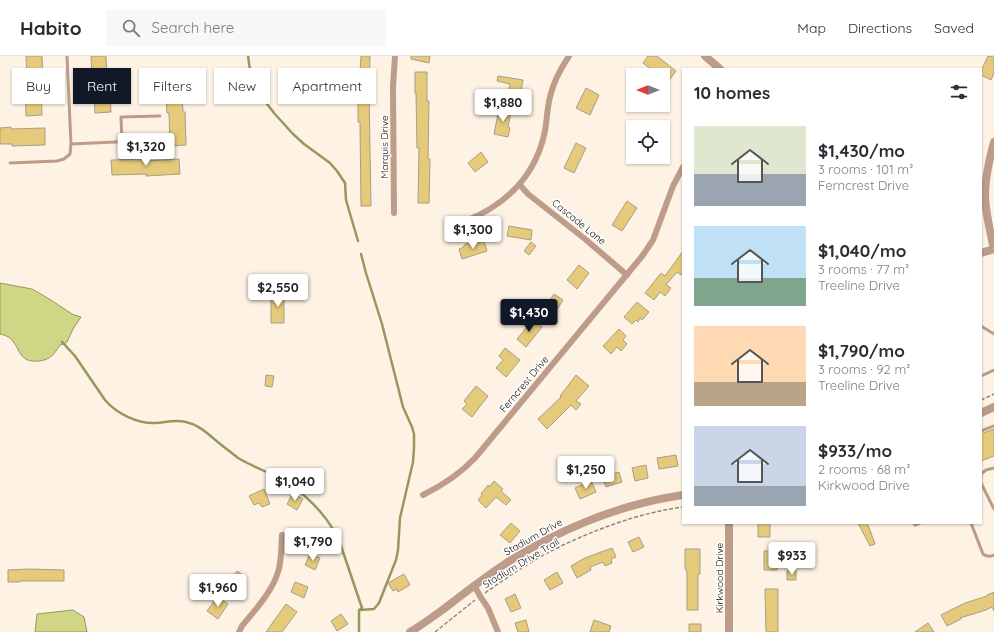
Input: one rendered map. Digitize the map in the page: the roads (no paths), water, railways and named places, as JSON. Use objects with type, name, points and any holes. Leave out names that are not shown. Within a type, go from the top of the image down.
[{"type":"street","name":"Marquis Drive","points":[[394,213],[393,87],[395,56]]},
{"type":"street","points":[[466,220],[491,208],[503,200],[520,185],[534,163],[545,130],[552,91],[561,69],[569,56]]},
{"type":"street","points":[[705,56],[719,68]]},
{"type":"street","points":[[982,253],[994,249],[988,224],[985,197],[988,168],[994,142]]},
{"type":"street","name":"Ferncrest Drive","points":[[423,495],[448,482],[466,468],[643,255],[653,240],[667,200],[682,169]]},
{"type":"street","name":"Cascade Lane","points":[[520,185],[528,194],[585,239],[627,275]]},
{"type":"street","points":[[982,413],[994,407]]},
{"type":"street","name":"Stadium Drive","points":[[410,632],[426,622],[500,567],[533,547],[591,519],[653,500],[682,495]]},
{"type":"street","name":"Kirkwood Drive","points":[[729,524],[729,632]]},
{"type":"street","points":[[239,632],[270,590],[278,574],[280,567],[282,535]]},
{"type":"street","points":[[474,585],[488,608],[498,632]]},
{"type":"lane","points":[[10,163],[57,161],[64,159],[70,154],[71,144],[67,56]]},
{"type":"lane","points":[[122,142],[121,117],[160,116]]},
{"type":"lane","points":[[71,144],[160,140]]},
{"type":"lane","points":[[982,327],[994,334]]},
{"type":"lane","points":[[982,376],[994,370]]},
{"type":"lane","points":[[982,431],[994,426]]},
{"type":"lane","points":[[982,473],[986,470],[994,468]]},
{"type":"lane","points":[[982,485],[994,509]]},
{"type":"lane","points":[[971,524],[983,554],[986,556],[994,555]]},
{"type":"waterway","points":[[248,56],[250,70],[261,96],[293,134],[330,163],[345,183],[346,200],[358,241]]},
{"type":"waterway","points":[[360,610],[374,609],[379,603],[396,560],[400,518],[413,462],[414,448],[414,434],[403,407],[382,324],[361,254]]},
{"type":"waterway","points":[[62,342],[75,356],[105,400],[122,414],[142,422],[156,423],[179,421],[196,425],[238,458],[277,475],[308,499],[320,511],[339,540],[362,608],[359,610],[359,632]]}]
